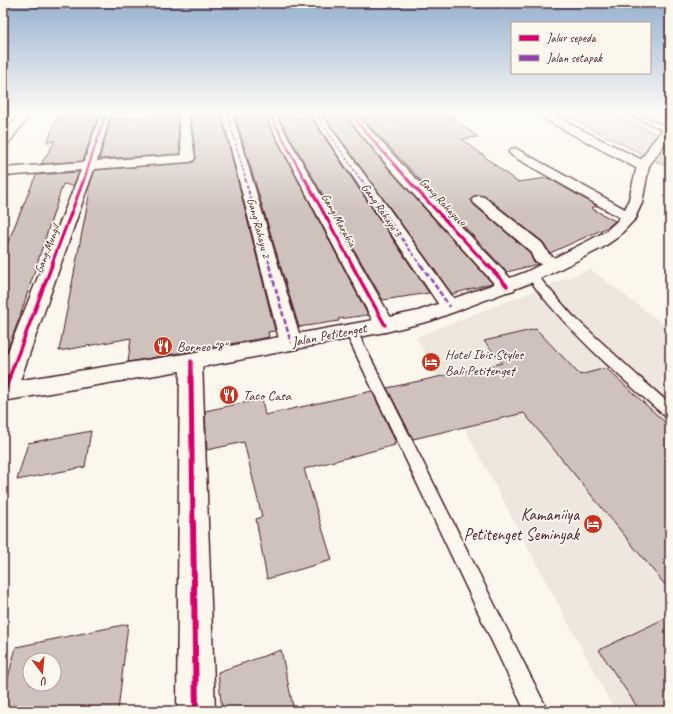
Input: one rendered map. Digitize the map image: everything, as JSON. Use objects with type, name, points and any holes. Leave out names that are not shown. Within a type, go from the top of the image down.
[{"type":"street","name":"Gang Mungil","points":[[3,392],[95,146]]},
{"type":"street","points":[[3,172],[189,158],[187,146]]},
{"type":"street","name":"Gang Rahayu 2","points":[[237,146],[291,343]]},
{"type":"street","name":"Gang Marabia","points":[[287,146],[384,325]]},
{"type":"street","name":"Gang Rahayu 3","points":[[338,146],[450,307]]},
{"type":"street","name":"Gang Rahayu 4","points":[[378,146],[507,286]]},
{"type":"street","points":[[605,146],[643,166]]},
{"type":"street","name":"Jalan Petitenget","points":[[3,392],[191,361],[384,325],[423,316],[507,286],[532,276],[596,244],[612,234],[629,217],[635,203],[643,166],[657,146]]},
{"type":"street","points":[[514,152],[629,217]]},
{"type":"street","points":[[479,200],[536,248],[541,257],[554,265]]},
{"type":"street","points":[[191,361],[196,711]]},
{"type":"lane","points":[[532,276],[569,319],[634,381],[670,412]]},
{"type":"lane","points":[[352,331],[537,711]]},
{"type":"shaded area","points":[[627,146],[670,146],[670,168]]},
{"type":"shaded area","name":"Kamaniiya Petitenget Seminyak","points":[[590,269],[670,329],[670,711],[615,711],[416,337]]},
{"type":"building","points":[[52,146],[88,146],[83,161],[41,164]]},
{"type":"building","points":[[103,146],[179,146],[180,154],[99,159]]},
{"type":"building","points":[[194,146],[229,146],[275,331],[268,332],[269,337],[128,362],[131,338],[59,351],[90,191],[88,190],[95,170],[193,162],[196,158]]},
{"type":"building","points":[[244,146],[280,146],[368,315],[299,327]]},
{"type":"building","points":[[295,146],[330,146],[429,293],[383,300]]},
{"type":"building","points":[[346,146],[370,146],[492,283],[452,294]]},
{"type":"building","points":[[388,146],[471,146],[517,182],[548,178],[597,206],[591,208],[615,221],[608,227],[550,253],[543,242],[485,196],[474,196],[471,199],[473,204],[529,252],[533,261],[538,264],[507,272]]},
{"type":"building","points":[[79,172],[73,186],[63,184],[19,319],[6,353],[3,352],[3,254],[36,175]]},
{"type":"building","points":[[536,329],[580,375],[606,368],[670,427],[670,591],[524,413],[413,439],[387,388],[502,363],[484,341]]},
{"type":"building","points":[[372,391],[396,443],[394,443],[395,445],[304,469],[332,560],[267,579],[256,519],[262,517],[244,442],[207,450],[205,411],[262,399],[265,415]]},
{"type":"building","points":[[91,431],[85,467],[17,480],[28,443]]},
{"type":"building","points":[[670,616],[670,711],[640,711],[599,650]]},
{"type":"building","points":[[128,624],[118,711],[3,711],[3,697],[16,647]]},
{"type":"building","points":[[281,650],[294,711],[222,711],[218,672]]},
{"type":"marked path","points":[[236,146],[291,343]]},
{"type":"marked path","points":[[338,146],[450,307]]},
{"type":"cycle path","points":[[4,392],[96,146]]},
{"type":"cycle path","points":[[287,146],[385,325]]},
{"type":"cycle path","points":[[378,146],[507,286]]},
{"type":"cycle path","points":[[191,361],[196,711]]},
{"type":"place","name":"Borneo \"8\"","points":[[163,346]]},
{"type":"place","name":"Hotel Ibis Styles Bali Petitenget","points":[[431,362]]},
{"type":"place","name":"Taco Casa","points":[[229,395]]},
{"type":"place","name":"Kamaniiya Petitenget Seminyak","points":[[593,524]]}]
